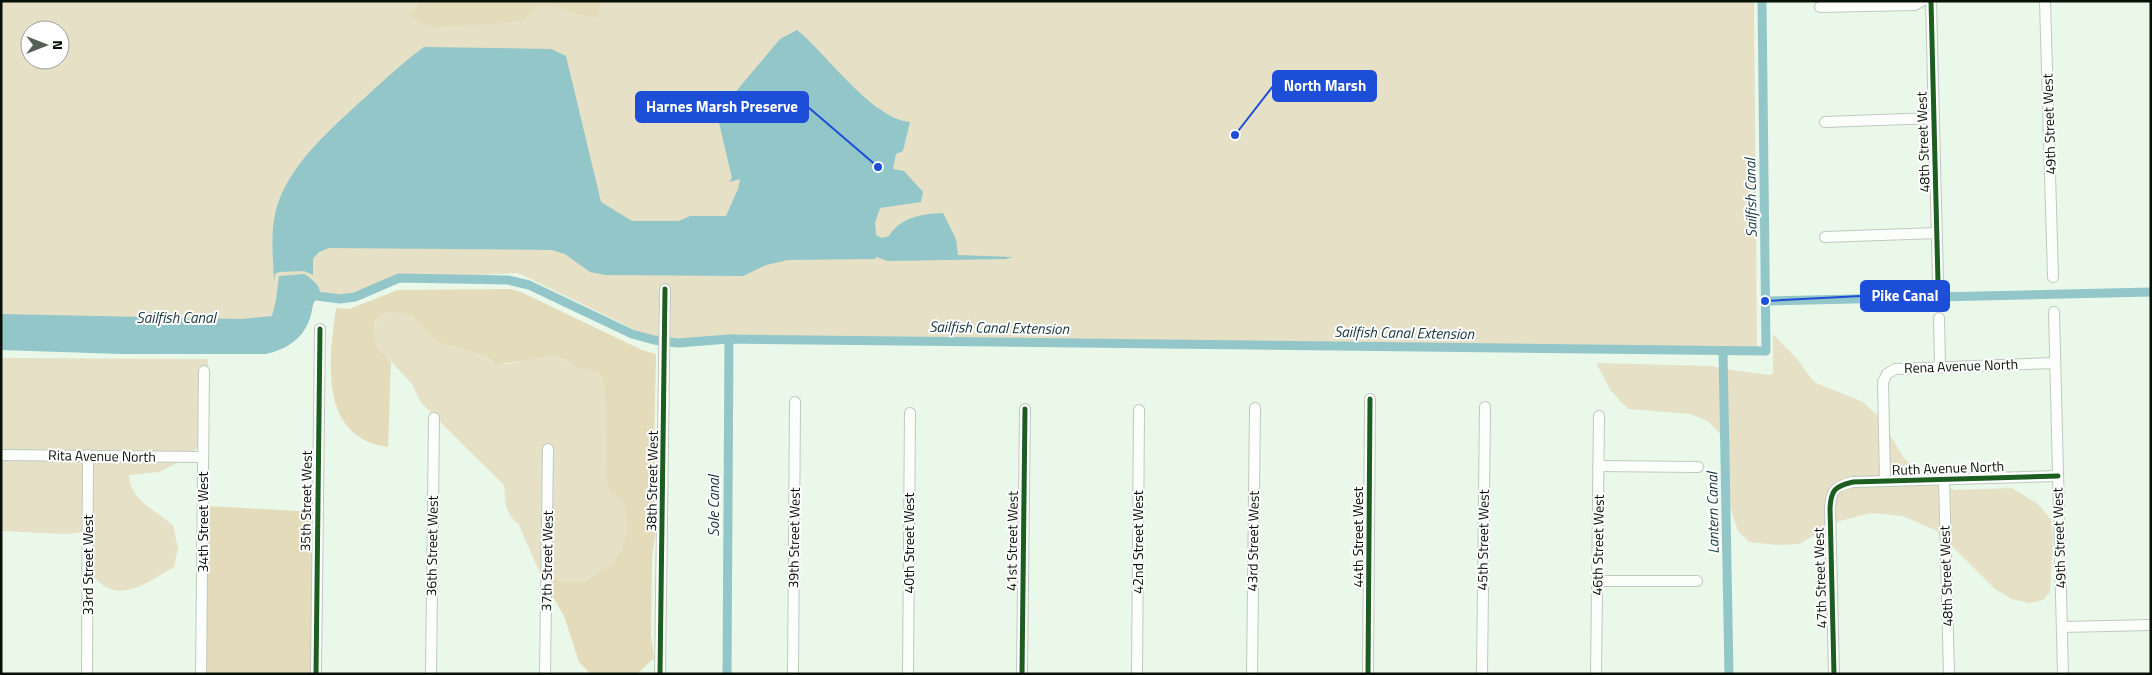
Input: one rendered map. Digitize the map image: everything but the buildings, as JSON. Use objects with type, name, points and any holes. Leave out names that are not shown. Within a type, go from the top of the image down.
[{"type":"street","points":[[1820,7],[1915,5],[1922,1]]},
{"type":"street","name":"48th Street West","points":[[1930,1],[1938,282]]},
{"type":"street","name":"49th Street West","points":[[2046,1],[2053,277]]},
{"type":"street","points":[[1825,122],[1934,118]]},
{"type":"street","points":[[1826,237],[1937,233]]},
{"type":"street","name":"38th Street West","points":[[660,674],[665,289]]},
{"type":"street","name":"49th Street West","points":[[2054,312],[2063,674]]},
{"type":"street","points":[[1939,318],[1940,366]]},
{"type":"street","name":"35th Street West","points":[[316,674],[320,329]]},
{"type":"street","name":"Rena Avenue North","points":[[1885,481],[1883,382],[1887,374],[1895,369],[1940,366],[2055,363]]},
{"type":"street","name":"34th Street West","points":[[201,674],[204,371]]},
{"type":"street","name":"44th Street West","points":[[1368,674],[1370,399]]},
{"type":"street","name":"39th Street West","points":[[793,674],[795,402]]},
{"type":"street","name":"45th Street West","points":[[1482,674],[1485,407]]},
{"type":"street","name":"43rd Street West","points":[[1252,674],[1255,408]]},
{"type":"street","name":"41st Street West","points":[[1022,674],[1025,409]]},
{"type":"street","name":"42nd Street West","points":[[1137,674],[1139,410]]},
{"type":"street","name":"40th Street West","points":[[908,674],[910,413]]},
{"type":"street","name":"46th Street West","points":[[1596,674],[1599,416]]},
{"type":"street","name":"36th Street West","points":[[431,674],[434,418]]},
{"type":"street","name":"37th Street West","points":[[545,674],[548,449]]},
{"type":"street","name":"Rita Avenue North","points":[[1,455],[203,457]]},
{"type":"street","name":"33rd Street West","points":[[87,674],[88,456]]},
{"type":"street","points":[[1598,466],[1698,467]]},
{"type":"street","name":"Ruth Avenue North","points":[[1840,485],[1853,482],[2058,476]]},
{"type":"street","name":"48th Street West","points":[[1944,479],[1949,674]]},
{"type":"street","name":"47th Street West","points":[[1834,674],[1830,499],[1833,491],[1840,485]]},
{"type":"street","points":[[1597,581],[1697,581]]},
{"type":"street","points":[[2062,627],[2151,625]]},
{"type":"shaded area","points":[[1,1],[1754,1],[1757,349],[652,338],[518,273],[398,279],[348,296],[287,295],[271,328],[1,327]]},
{"type":"shaded area","points":[[423,1],[599,1],[600,6],[596,17],[573,13],[560,7],[540,5],[523,20],[492,24],[430,27],[408,15]]},
{"type":"shaded area","points":[[510,289],[521,292],[642,350],[656,354],[654,454],[657,521],[652,558],[651,635],[654,658],[637,674],[591,674],[579,662],[564,616],[541,576],[539,569],[556,576],[561,582],[585,582],[610,565],[621,551],[627,532],[625,504],[611,493],[606,482],[605,389],[599,374],[593,370],[575,366],[557,357],[542,357],[495,364],[487,356],[437,342],[412,317],[399,312],[385,313],[375,322],[374,343],[391,362],[388,447],[365,441],[349,429],[339,413],[333,393],[331,372],[331,350],[336,308],[349,309],[398,290]]},
{"type":"shaded area","points":[[391,312],[399,312],[412,317],[437,342],[487,356],[495,364],[509,364],[537,357],[559,357],[572,364],[597,371],[604,382],[605,389],[606,482],[611,493],[625,504],[627,532],[624,546],[610,565],[585,582],[561,582],[556,576],[538,569],[519,525],[511,517],[506,506],[504,485],[420,401],[412,384],[374,343],[378,319]]},
{"type":"shaded area","points":[[1773,334],[1797,359],[1814,382],[1863,402],[1880,418],[1904,458],[1924,476],[1954,490],[2012,488],[2038,504],[2051,520],[2053,537],[2050,592],[2043,600],[2030,603],[2012,599],[1995,589],[1937,531],[1903,516],[1871,513],[1840,521],[1799,544],[1777,545],[1749,542],[1738,531],[1728,500],[1724,446],[1720,434],[1708,421],[1690,414],[1628,409],[1611,391],[1596,363],[1711,366],[1770,375],[1773,373]]},
{"type":"shaded area","points":[[1,358],[208,359],[206,405],[201,444],[183,460],[159,472],[129,475],[130,484],[139,498],[173,525],[178,548],[174,567],[133,588],[123,591],[113,590],[104,586],[94,577],[93,531],[66,534],[1,531]]},
{"type":"shaded area","points":[[207,506],[316,512],[317,674],[206,674]]},
{"type":"water","points":[[797,30],[865,98],[880,110],[895,118],[910,122],[903,151],[896,154],[893,169],[904,171],[923,192],[921,202],[880,208],[875,223],[876,235],[882,238],[889,236],[899,225],[912,218],[927,214],[943,213],[956,239],[958,255],[1013,257],[1006,259],[888,261],[876,257],[875,259],[788,260],[766,265],[743,276],[606,275],[590,272],[565,254],[552,250],[329,248],[319,252],[313,259],[313,275],[304,271],[279,272],[275,274],[274,282],[272,239],[274,218],[280,198],[295,170],[337,123],[424,47],[551,49],[566,56],[601,202],[632,221],[679,221],[690,216],[726,216],[738,189],[740,179],[729,182],[732,178],[717,114],[780,39]]},
{"type":"water","name":"Sailfish Canal","points":[[304,274],[312,279],[320,290],[307,325],[293,342],[281,349],[266,354],[120,354],[1,350],[1,314],[242,319],[272,316],[279,276]]},
{"type":"waterway","name":"Sailfish Canal Extension","points":[[309,295],[340,299],[355,297],[399,278],[508,280],[529,285],[632,334],[654,340],[678,343],[729,339],[1766,351],[1762,1]]},
{"type":"waterway","points":[[1765,301],[2151,292]]},
{"type":"waterway","name":"Sole Canal","points":[[727,674],[729,339]]},
{"type":"waterway","name":"Lantern Canal","points":[[1723,351],[1729,674]]},
{"type":"cycle path","points":[[1931,1],[1938,282]]},
{"type":"cycle path","points":[[660,674],[665,289]]},
{"type":"cycle path","points":[[316,674],[320,329]]},
{"type":"cycle path","points":[[1368,674],[1370,399]]},
{"type":"cycle path","points":[[1022,674],[1025,409]]},
{"type":"cycle path","points":[[1834,674],[1830,508],[1831,497],[1838,487],[1853,482],[2058,476]]},
{"type":"place","name":"North Marsh","points":[[1235,135]]},
{"type":"place","name":"Harnes Marsh Preserve","points":[[878,167]]},
{"type":"place","name":"Pike Canal","points":[[1765,301]]}]
